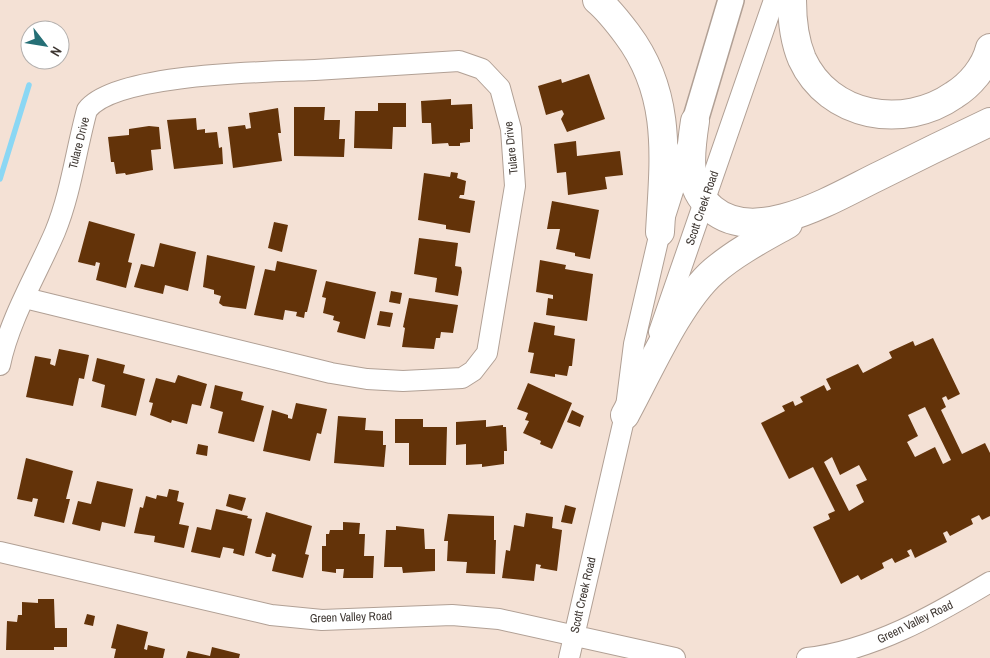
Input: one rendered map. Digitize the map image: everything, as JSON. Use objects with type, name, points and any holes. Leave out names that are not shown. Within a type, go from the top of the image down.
[{"type":"highway","points":[[597,0],[618,22],[644,59],[660,104],[665,154],[660,232]]},
{"type":"highway","points":[[792,0],[795,40],[802,60],[813,78],[824,90],[839,100],[876,115],[908,115],[923,112],[943,103],[963,89],[978,73],[990,48]]},
{"type":"highway","points":[[695,121],[690,152],[696,189],[704,202],[729,220],[760,224],[778,220],[825,202]]},
{"type":"highway","points":[[625,415],[681,312],[704,281],[732,256],[825,202],[990,122]]},
{"type":"main road","name":"Scott Creek Road","points":[[695,121],[731,0]]},
{"type":"street","name":"Scott Creek Road","points":[[625,415],[656,340],[774,0]]},
{"type":"street","name":"Tulare Drive","points":[[0,365],[2,354],[25,298],[56,230],[87,110],[92,104],[108,95],[139,86],[196,77],[459,61],[482,69],[500,88],[511,128],[516,186],[487,353],[473,371],[462,378],[403,381],[367,379],[331,373],[25,298]]},
{"type":"street","name":"Scott Creek Road","points":[[569,658],[625,415],[634,344],[660,232],[695,121]]},
{"type":"street","name":"Green Valley Road","points":[[0,552],[271,615],[322,620],[452,615],[499,619],[674,658]]},
{"type":"street","name":"Green Valley Road","points":[[807,658],[876,642],[945,609],[990,582]]},
{"type":"building","points":[[589,74],[605,119],[567,132],[561,119],[564,114],[562,110],[546,115],[538,86],[561,79],[562,83]]},
{"type":"building","points":[[451,99],[451,105],[472,104],[473,129],[470,129],[470,142],[460,143],[460,146],[449,146],[448,143],[432,144],[431,123],[422,123],[421,101]]},
{"type":"building","points":[[378,103],[406,103],[406,127],[393,127],[392,149],[354,148],[355,111],[378,111]]},
{"type":"building","points":[[294,107],[325,107],[324,120],[340,120],[339,139],[345,139],[344,157],[294,156]]},
{"type":"building","points":[[278,108],[281,133],[278,133],[282,161],[233,168],[228,127],[245,125],[246,129],[251,128],[249,113]]},
{"type":"building","points":[[196,118],[197,130],[205,129],[205,133],[217,132],[219,148],[222,147],[223,164],[174,169],[167,120]]},
{"type":"building","points":[[149,126],[159,127],[161,149],[151,150],[153,170],[126,175],[125,173],[116,174],[114,162],[111,162],[108,137],[129,135],[129,129]]},
{"type":"building","points":[[576,141],[577,156],[620,151],[623,175],[605,177],[607,189],[568,195],[566,172],[557,173],[554,144]]},
{"type":"building","points":[[451,172],[458,173],[457,178],[466,181],[464,195],[460,195],[459,198],[475,201],[470,233],[446,229],[446,225],[418,220],[424,173],[450,177]]},
{"type":"building","points":[[552,201],[599,210],[590,259],[575,256],[575,253],[556,249],[560,229],[547,229]]},
{"type":"building","points":[[89,221],[135,234],[128,262],[132,263],[126,288],[96,280],[100,263],[96,262],[95,266],[78,262]]},
{"type":"building","points":[[274,222],[288,225],[282,252],[268,248]]},
{"type":"building","points":[[419,238],[458,243],[455,266],[461,267],[462,272],[458,296],[435,292],[437,278],[414,274]]},
{"type":"building","points":[[160,243],[196,252],[188,291],[165,285],[163,294],[134,287],[141,264],[154,267]]},
{"type":"building","points":[[207,255],[255,266],[246,309],[223,306],[219,303],[221,296],[214,294],[214,290],[203,287]]},
{"type":"building","points":[[540,260],[566,265],[565,269],[593,274],[587,321],[546,315],[548,298],[553,299],[553,295],[536,292]]},
{"type":"building","points":[[277,261],[317,270],[304,318],[296,316],[297,312],[285,310],[283,320],[254,315],[265,269],[275,271]]},
{"type":"building","points":[[326,281],[376,292],[365,339],[337,332],[340,322],[333,320],[334,316],[323,313],[326,298],[322,297]]},
{"type":"building","points":[[391,291],[402,293],[400,304],[389,302]]},
{"type":"building","points":[[409,298],[458,305],[453,333],[441,332],[440,338],[436,338],[434,349],[402,347],[405,328],[403,327]]},
{"type":"building","points":[[380,311],[393,313],[390,327],[377,325]]},
{"type":"building","points":[[534,322],[555,326],[554,335],[575,339],[572,366],[569,366],[567,376],[555,374],[555,377],[530,373],[534,353],[528,352]]},
{"type":"building","points":[[933,338],[960,394],[948,400],[946,396],[942,398],[946,407],[941,410],[962,454],[985,443],[990,453],[990,516],[982,520],[979,515],[971,519],[973,524],[950,536],[947,531],[943,533],[947,542],[915,558],[911,549],[907,551],[910,556],[895,563],[892,558],[882,563],[884,568],[861,580],[858,575],[841,584],[813,527],[830,519],[828,514],[835,511],[813,467],[789,479],[761,423],[785,411],[782,406],[793,401],[795,406],[803,402],[800,397],[824,385],[827,391],[831,389],[826,379],[858,364],[863,373],[892,358],[889,352],[913,341],[915,346]],"holes":[[[925,407],[951,460],[943,464],[935,447],[915,457],[907,442],[918,436],[908,415]],[[832,457],[840,475],[859,465],[867,480],[856,485],[864,502],[849,511],[824,462]]]},
{"type":"building","points":[[59,349],[89,355],[84,379],[79,378],[73,406],[26,397],[35,356],[51,359],[50,364],[55,366]]},
{"type":"building","points":[[97,358],[125,365],[123,373],[145,379],[136,416],[101,407],[105,385],[92,381]]},
{"type":"building","points":[[178,375],[207,384],[201,406],[192,404],[187,424],[172,420],[171,423],[150,415],[153,403],[149,402],[156,378],[175,383]]},
{"type":"building","points":[[528,383],[572,403],[552,449],[540,444],[541,441],[523,433],[529,421],[525,420],[528,413],[517,409]]},
{"type":"building","points":[[215,385],[243,392],[241,400],[264,406],[254,442],[218,433],[223,412],[210,408]]},
{"type":"building","points":[[296,403],[327,409],[321,434],[317,433],[310,461],[263,451],[272,410],[288,415],[288,418],[292,419]]},
{"type":"building","points":[[572,410],[584,416],[580,427],[567,422]]},
{"type":"building","points":[[338,416],[366,418],[365,430],[383,431],[383,445],[386,445],[384,467],[334,463]]},
{"type":"building","points":[[395,419],[423,419],[423,427],[447,427],[446,465],[409,465],[409,443],[395,443]]},
{"type":"building","points":[[486,420],[486,427],[503,425],[503,427],[506,427],[507,451],[504,451],[504,464],[482,467],[482,464],[466,465],[466,444],[456,445],[456,422]]},
{"type":"building","points":[[198,444],[208,446],[207,456],[196,454]]},
{"type":"building","points":[[26,458],[73,471],[66,499],[70,499],[64,523],[34,516],[38,499],[33,498],[32,502],[17,499]]},
{"type":"building","points":[[97,481],[133,489],[125,527],[102,522],[100,531],[72,524],[78,501],[91,504]]},
{"type":"building","points":[[169,489],[179,491],[177,501],[184,503],[179,524],[189,526],[184,548],[154,542],[155,536],[134,533],[140,507],[143,508],[146,496],[156,499],[157,495],[167,497]]},
{"type":"building","points":[[229,494],[246,498],[242,511],[226,506]]},
{"type":"building","points":[[565,505],[576,508],[572,524],[561,522]]},
{"type":"building","points":[[216,509],[248,516],[247,518],[252,519],[244,556],[233,553],[234,549],[223,547],[220,558],[191,552],[197,527],[211,530]]},
{"type":"building","points":[[266,512],[312,526],[305,554],[309,555],[303,578],[272,571],[276,555],[272,553],[271,557],[267,557],[255,553]]},
{"type":"building","points":[[526,513],[553,517],[552,528],[562,530],[557,571],[540,568],[541,565],[536,564],[534,581],[502,578],[506,550],[510,551],[514,525],[524,527]]},
{"type":"building","points":[[448,514],[494,516],[494,540],[496,540],[495,574],[466,573],[467,562],[447,561],[448,541],[444,541]]},
{"type":"building","points":[[343,522],[360,523],[359,534],[365,534],[364,556],[374,556],[373,578],[343,578],[344,569],[336,569],[336,573],[322,571],[322,546],[326,546],[326,534],[329,534],[330,530],[343,530]]},
{"type":"building","points":[[396,526],[424,529],[425,549],[435,549],[435,571],[403,573],[402,567],[384,567],[386,530],[396,530]]},
{"type":"building","points":[[38,599],[54,599],[55,628],[67,628],[67,647],[54,647],[54,650],[6,650],[7,621],[17,622],[18,615],[22,615],[22,602],[38,603]]},
{"type":"building","points":[[87,614],[95,616],[93,626],[84,624]]},
{"type":"building","points":[[117,624],[148,632],[144,649],[147,650],[148,645],[165,649],[163,658],[114,658],[116,649],[111,648]]},
{"type":"building","points":[[212,647],[240,654],[239,658],[186,658],[188,651],[210,656]]},
{"type":"waterway","points":[[0,179],[29,85]]}]
